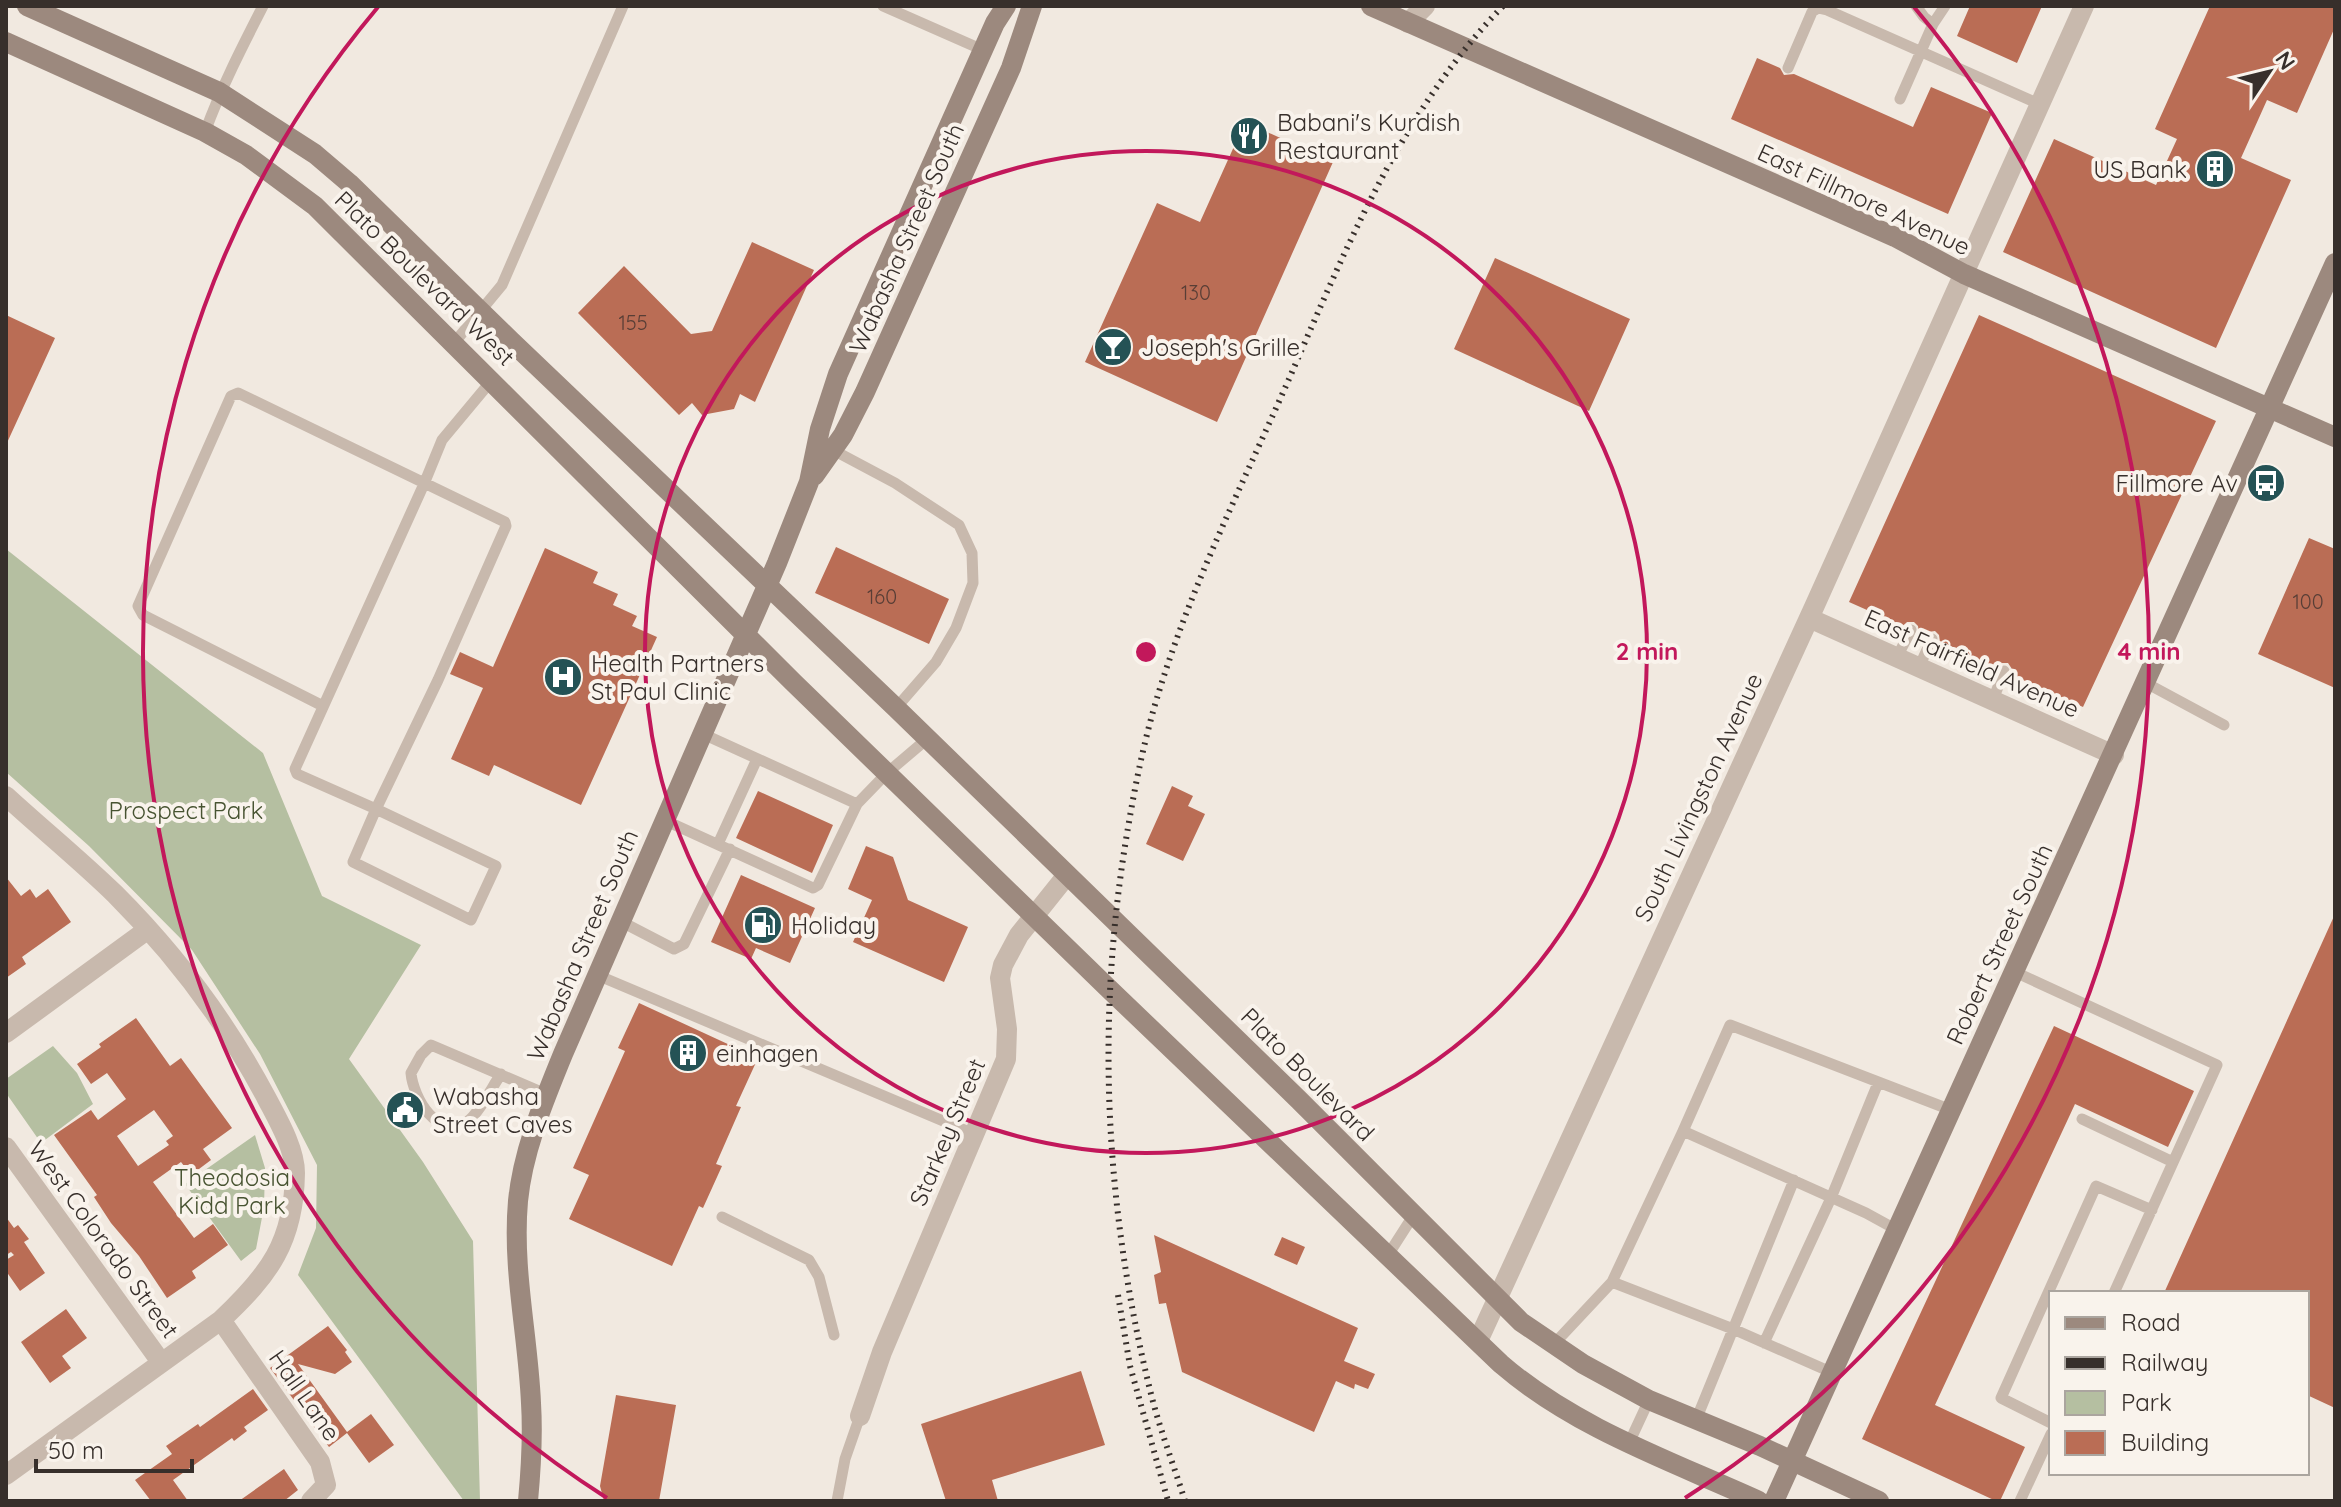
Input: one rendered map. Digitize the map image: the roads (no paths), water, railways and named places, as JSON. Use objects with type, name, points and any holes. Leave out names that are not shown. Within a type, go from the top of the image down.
[{"type":"main road","name":"Plato Boulevard West","points":[[27,6],[219,92],[315,154],[768,584]]},
{"type":"main road","name":"Wabasha Street South","points":[[528,1501],[531,1402],[520,1306],[517,1235],[526,1159],[546,1094],[768,584],[809,482],[820,429],[838,374],[983,50],[1006,6]]},
{"type":"main road","name":"Wabasha Street South","points":[[809,482],[833,450],[865,392],[1015,58],[1032,6]]},
{"type":"main road","name":"East Fillmore Avenue","points":[[1371,6],[1895,237],[1964,274],[2335,437]]},
{"type":"main road","name":"Plato Boulevard West","points":[[6,42],[205,132],[246,155],[315,206],[747,635]]},
{"type":"main road","name":"Robert Street South","points":[[1774,1501],[2335,263]]},
{"type":"main road","name":"Plato Boulevard","points":[[768,584],[1299,1100],[1496,1299],[1553,1345],[1649,1400],[1879,1501]]},
{"type":"main road","points":[[747,635],[1108,988],[1531,1389],[1590,1424],[1759,1501]]},
{"type":"street","points":[[1408,23],[1425,6]]},
{"type":"street","name":"South Livingston Avenue","points":[[1478,1341],[1809,618],[2084,6]]},
{"type":"street","name":"East Fairfield Avenue","points":[[1809,618],[2114,755]]},
{"type":"street","points":[[6,796],[114,893],[181,968],[219,1017],[285,1135],[295,1170],[291,1210],[280,1251],[252,1291],[221,1320],[6,1475]]},
{"type":"street","name":"Starkey Street","points":[[860,1416],[882,1352],[1006,1059],[1007,1029],[1000,978],[1003,965],[1009,950],[1034,914],[1067,875]]},
{"type":"street","points":[[6,1033],[147,930]]},
{"type":"street","name":"West Colorado Street","points":[[6,1147],[161,1362]]},
{"type":"street","name":"Hall Lane","points":[[221,1320],[320,1462],[326,1485],[311,1501]]},
{"type":"lane","points":[[205,132],[219,92],[237,63],[263,6]]},
{"type":"lane","points":[[454,343],[502,285],[623,6]]},
{"type":"lane","points":[[883,6],[983,50]]},
{"type":"lane","points":[[1916,6],[1933,24]]},
{"type":"lane","points":[[1900,99],[1933,24],[1945,6]]},
{"type":"lane","points":[[1788,68],[1812,12],[1818,8],[2039,104]]},
{"type":"lane","points":[[323,706],[143,615],[138,606],[231,396],[238,393],[424,484],[505,522],[506,526],[438,680],[376,809],[353,862],[471,920],[496,866],[376,809],[297,774],[295,769],[424,484],[442,440],[492,380]]},
{"type":"lane","points":[[833,450],[895,483],[959,525],[972,553],[973,583],[956,628],[936,662],[896,708]]},
{"type":"lane","points":[[1897,657],[1911,630]]},
{"type":"lane","points":[[1919,667],[1932,639]]},
{"type":"lane","points":[[1993,700],[2004,671]]},
{"type":"lane","points":[[2146,683],[2224,725]]},
{"type":"lane","points":[[703,734],[857,804]]},
{"type":"lane","points":[[664,820],[813,888],[818,885],[857,804],[927,739]]},
{"type":"lane","points":[[620,921],[674,949],[684,944],[757,759]]},
{"type":"lane","points":[[2015,972],[2217,1065],[2115,1291]]},
{"type":"lane","points":[[597,975],[974,1134]]},
{"type":"lane","points":[[1553,1345],[1612,1282],[1730,1025],[1951,1110]]},
{"type":"lane","points":[[501,1074],[468,1121],[455,1126],[442,1125],[433,1118],[416,1094],[411,1073],[431,1045],[501,1074],[546,1094]]},
{"type":"lane","points":[[1764,1343],[1831,1198],[1878,1083]]},
{"type":"lane","points":[[2082,1119],[2173,1162]]},
{"type":"lane","points":[[1683,1131],[1897,1230]]},
{"type":"lane","points":[[1696,1420],[1794,1180]]},
{"type":"lane","points":[[2049,1422],[2001,1398],[2096,1186],[2152,1210]]},
{"type":"lane","points":[[1388,1255],[1413,1216]]},
{"type":"lane","points":[[722,1217],[809,1260],[819,1277],[834,1335]]},
{"type":"lane","points":[[1612,1282],[1733,1329],[1833,1373]]},
{"type":"lane","points":[[1629,1443],[1649,1400]]},
{"type":"lane","points":[[837,1501],[845,1459],[860,1416]]},
{"type":"lane","points":[[2020,1501],[2049,1438]]},
{"type":"railway","points":[[1185,1501],[1155,1407],[1135,1323],[1114,1181],[1109,1038],[1111,966],[1118,894],[1139,769],[1157,699],[1190,605],[1355,231],[1406,135],[1435,90],[1503,6]]},
{"type":"railway","points":[[1118,1295],[1130,1366],[1168,1501]]},
{"type":"place","name":"Babani's Kurdish Restaurant","points":[[1249,136]]},
{"type":"place","name":"US Bank","points":[[2215,169]]},
{"type":"place","name":"Joseph's Grille","points":[[1113,347]]},
{"type":"place","name":"Fillmore Av","points":[[2266,483]]},
{"type":"place","name":"Health Partners St Paul Clinic","points":[[563,677]]},
{"type":"place","name":"Holiday","points":[[763,925]]},
{"type":"place","name":"einhagen","points":[[688,1053]]},
{"type":"place","name":"Wabasha Street Caves","points":[[405,1110]]},
{"type":"park label","name":"Prospect Park","points":[[186,810]]},
{"type":"park label","name":"Theodosia Kidd Park","points":[[232,1191]]}]
